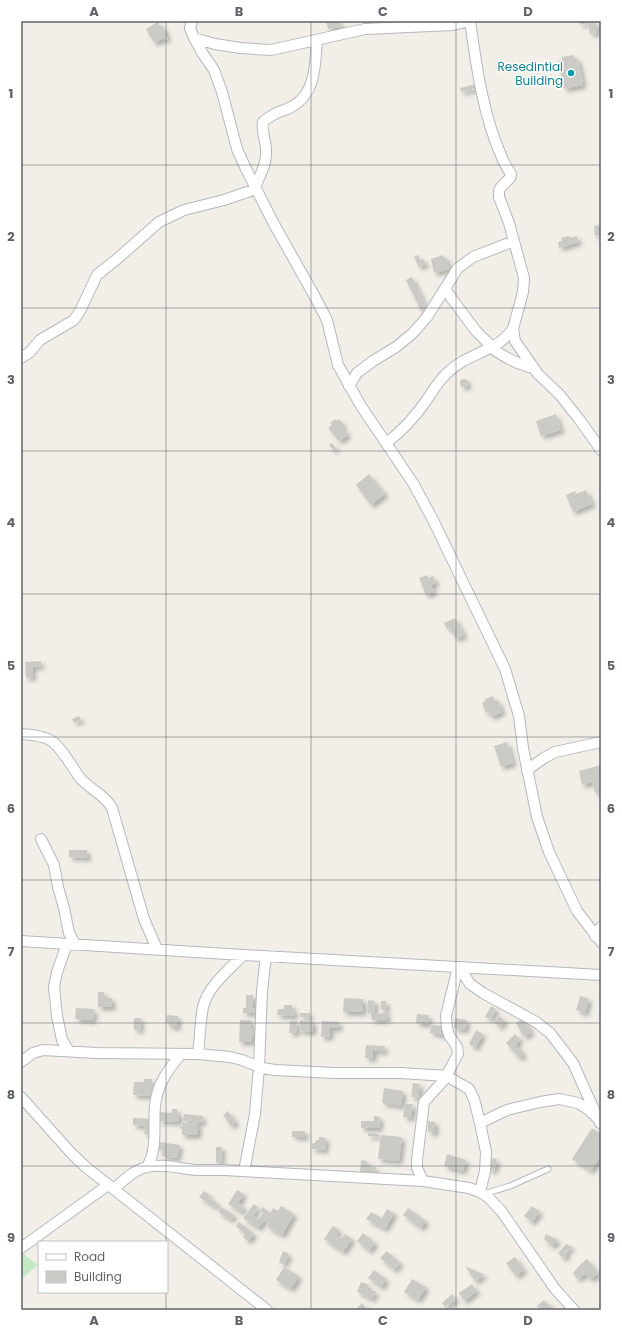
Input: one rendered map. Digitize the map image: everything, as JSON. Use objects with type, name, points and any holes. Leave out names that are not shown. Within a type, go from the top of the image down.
[{"type":"street","points":[[192,21],[190,28],[194,38],[214,70],[222,92],[237,149],[274,224],[316,297],[327,320],[338,365],[349,386],[413,483],[433,520],[505,670],[518,716],[537,817],[549,852],[577,910],[598,939]]},
{"type":"street","points":[[194,38],[215,44],[240,48],[271,50],[365,29],[446,25],[470,21],[478,75],[490,126],[500,155],[511,174],[510,178],[501,187],[499,197],[514,241],[524,278],[523,292],[513,329],[515,341],[538,374],[559,394],[601,450]]},
{"type":"street","points":[[21,358],[30,352],[40,340],[74,320],[80,311],[96,274],[118,259],[159,222],[184,210],[224,200],[256,188],[266,160],[266,151],[261,127],[263,122],[273,114],[299,103],[309,90],[315,62],[316,40]]},
{"type":"street","points":[[349,386],[357,373],[413,334],[427,317],[458,268],[473,257],[514,241]]},
{"type":"street","points":[[445,288],[476,331],[491,347],[512,361],[534,368]]},
{"type":"street","points":[[386,443],[415,416],[445,375],[457,364],[468,357],[491,347],[506,337],[513,329]]},
{"type":"street","points":[[21,734],[41,736],[56,743],[80,778],[104,797],[109,803],[112,808],[144,919],[157,949]]},
{"type":"street","points":[[527,770],[555,752],[601,742]]},
{"type":"street","points":[[41,839],[54,865],[71,944],[57,972],[54,986],[57,1016],[62,1040],[69,1052]]},
{"type":"street","points":[[598,939],[601,927]]},
{"type":"street","points":[[21,941],[601,975]]},
{"type":"street","points":[[198,1054],[203,1007],[208,996],[222,977],[243,955]]},
{"type":"street","points":[[244,1172],[255,1114],[259,1067],[262,991],[266,956]]},
{"type":"street","points":[[422,1181],[417,1168],[417,1160],[424,1102],[441,1085],[458,1054],[458,1050],[449,1035],[446,1016],[460,967]]},
{"type":"street","points":[[460,967],[470,984],[489,997],[536,1022],[550,1033],[573,1063],[601,1123]]},
{"type":"street","points":[[21,1062],[33,1053],[43,1050],[69,1052],[198,1054],[230,1057],[259,1067],[275,1070],[334,1073],[400,1073],[447,1076],[463,1085],[472,1093],[486,1152],[482,1193]]},
{"type":"street","points":[[147,1167],[151,1161],[154,1146],[155,1105],[157,1092],[166,1073],[182,1054]]},
{"type":"street","points":[[21,1097],[72,1154],[87,1168],[267,1310]]},
{"type":"street","points":[[480,1123],[507,1110],[559,1099],[578,1103],[584,1106],[601,1123]]},
{"type":"street","points":[[21,1248],[111,1187],[137,1171],[147,1167],[159,1165],[196,1170],[422,1181],[469,1188],[482,1193],[502,1212],[556,1289],[574,1310]]},
{"type":"lane","points":[[482,1193],[510,1186],[548,1169]]},
{"type":"green space","points":[[21,1252],[38,1265],[21,1279]]},
{"type":"building","points":[[326,21],[340,21],[341,27],[328,29]]},
{"type":"building","points":[[579,21],[595,21],[597,33],[590,34],[588,23],[580,25]]},
{"type":"building","points":[[158,22],[160,27],[162,25],[168,39],[165,40],[164,38],[154,43],[146,29]]},
{"type":"building","name":"Resedintial Building","points":[[574,55],[575,59],[578,59],[583,85],[564,89],[558,61],[562,60],[562,57]]},
{"type":"building","points":[[477,84],[478,88],[461,92],[460,88]]},
{"type":"building","points":[[601,225],[601,235],[595,236],[594,226]]},
{"type":"building","points":[[569,236],[570,238],[577,236],[578,242],[559,248],[558,242],[562,241],[561,238]]},
{"type":"building","points":[[418,255],[420,260],[423,259],[426,264],[419,267],[414,257]]},
{"type":"building","points":[[443,255],[444,258],[446,257],[449,269],[434,273],[431,259]]},
{"type":"building","points":[[412,277],[427,309],[421,311],[406,280]]},
{"type":"building","points":[[464,379],[467,380],[467,386],[464,387],[461,386],[460,383],[461,380]]},
{"type":"building","points":[[556,414],[561,430],[541,436],[536,421]]},
{"type":"building","points":[[335,419],[337,421],[339,419],[343,424],[341,426],[348,435],[339,441],[328,428],[332,425],[330,423]]},
{"type":"building","points":[[332,443],[336,449],[334,451],[329,445]]},
{"type":"building","points":[[369,474],[385,494],[371,505],[356,485]]},
{"type":"building","points":[[586,490],[592,504],[573,512],[566,495],[575,491],[576,494]]},
{"type":"building","points":[[427,575],[428,578],[433,576],[436,583],[431,585],[434,592],[426,595],[419,578]]},
{"type":"building","points":[[455,618],[464,635],[456,639],[450,628],[447,629],[444,623]]},
{"type":"building","points":[[41,661],[41,666],[32,667],[33,677],[26,678],[25,662]]},
{"type":"building","points":[[493,696],[495,701],[498,700],[502,712],[491,717],[489,712],[486,713],[482,703],[485,699]]},
{"type":"building","points":[[79,716],[81,720],[74,723],[72,719]]},
{"type":"building","points":[[507,742],[513,763],[501,767],[494,746]]},
{"type":"building","points":[[601,765],[601,792],[595,793],[592,782],[582,785],[579,771]]},
{"type":"building","points":[[69,850],[87,850],[87,858],[69,857]]},
{"type":"building","points":[[98,992],[104,992],[104,998],[112,998],[112,1007],[98,1007]]},
{"type":"building","points":[[246,995],[253,995],[253,1008],[255,1008],[254,1013],[243,1013],[243,1008],[246,1008]]},
{"type":"building","points":[[580,996],[589,999],[585,1013],[576,1010]]},
{"type":"building","points":[[344,998],[363,999],[363,1012],[343,1012]]},
{"type":"building","points":[[368,1000],[375,1001],[374,1013],[368,1013]]},
{"type":"building","points":[[381,1001],[386,1001],[386,1010],[381,1010]]},
{"type":"building","points":[[284,1005],[292,1005],[292,1010],[295,1010],[294,1016],[277,1015],[278,1009],[284,1009]]},
{"type":"building","points":[[491,1006],[496,1009],[491,1019],[485,1017]]},
{"type":"building","points":[[76,1008],[94,1009],[93,1020],[75,1019]]},
{"type":"building","points":[[387,1012],[387,1020],[372,1020],[371,1014],[381,1014]]},
{"type":"building","points":[[300,1013],[310,1013],[310,1017],[300,1017]]},
{"type":"building","points":[[417,1014],[429,1015],[428,1024],[416,1023]]},
{"type":"building","points":[[167,1015],[178,1016],[177,1027],[170,1027],[170,1023],[166,1023]]},
{"type":"building","points":[[500,1016],[505,1021],[499,1027],[494,1022]]},
{"type":"building","points":[[134,1018],[141,1018],[140,1030],[134,1030]]},
{"type":"building","points":[[455,1018],[467,1020],[465,1030],[454,1028]]},
{"type":"building","points":[[523,1018],[531,1032],[524,1037],[516,1023]]},
{"type":"building","points":[[240,1020],[251,1020],[251,1028],[255,1028],[252,1042],[239,1042]]},
{"type":"building","points":[[300,1020],[313,1021],[313,1032],[299,1031]]},
{"type":"building","points":[[290,1021],[297,1021],[296,1033],[289,1033]]},
{"type":"building","points":[[322,1021],[339,1022],[339,1028],[330,1028],[330,1037],[321,1037]]},
{"type":"building","points":[[431,1025],[446,1026],[445,1035],[430,1033]]},
{"type":"building","points":[[476,1030],[483,1034],[475,1048],[469,1044]]},
{"type":"building","points":[[515,1034],[520,1039],[516,1045],[524,1054],[519,1058],[506,1043]]},
{"type":"building","points":[[366,1045],[385,1046],[385,1051],[373,1051],[373,1059],[365,1058]]},
{"type":"building","points":[[144,1079],[152,1079],[152,1083],[156,1083],[156,1096],[133,1095],[134,1082],[144,1082]]},
{"type":"building","points":[[413,1083],[420,1084],[418,1098],[411,1097]]},
{"type":"building","points":[[384,1088],[403,1091],[401,1106],[382,1103]]},
{"type":"building","points":[[405,1104],[413,1104],[411,1118],[403,1117]]},
{"type":"building","points":[[172,1109],[177,1109],[177,1114],[179,1114],[179,1122],[159,1121],[160,1112],[172,1113]]},
{"type":"building","points":[[228,1111],[236,1122],[231,1126],[223,1115]]},
{"type":"building","points":[[184,1114],[203,1116],[202,1123],[183,1121]]},
{"type":"building","points":[[374,1116],[380,1117],[379,1128],[361,1128],[361,1121],[374,1121]]},
{"type":"building","points":[[133,1118],[153,1119],[152,1135],[144,1134],[145,1126],[133,1125]]},
{"type":"building","points":[[428,1121],[435,1122],[435,1133],[428,1132]]},
{"type":"building","points":[[183,1123],[198,1124],[198,1135],[182,1135],[182,1129],[180,1126],[183,1127]]},
{"type":"building","points":[[592,1128],[601,1134],[601,1156],[591,1171],[572,1159]]},
{"type":"building","points":[[292,1131],[305,1131],[305,1137],[292,1137]]},
{"type":"building","points":[[368,1133],[379,1134],[379,1137],[368,1136]]},
{"type":"building","points":[[381,1135],[402,1137],[399,1161],[378,1159]]},
{"type":"building","points":[[319,1137],[326,1138],[325,1150],[312,1149],[312,1144],[316,1142],[316,1140],[319,1140]]},
{"type":"building","points":[[160,1142],[180,1145],[177,1158],[162,1156],[163,1151],[158,1150]]},
{"type":"building","points":[[216,1147],[222,1147],[221,1163],[216,1163]]},
{"type":"building","points":[[447,1154],[466,1160],[463,1171],[444,1166]]},
{"type":"building","points":[[491,1158],[497,1159],[494,1171],[488,1169]]},
{"type":"building","points":[[361,1160],[367,1161],[367,1166],[376,1167],[375,1174],[360,1173]]},
{"type":"building","points":[[237,1190],[244,1194],[238,1203],[244,1207],[241,1212],[228,1204]]},
{"type":"building","points":[[204,1191],[210,1195],[208,1197],[218,1203],[215,1207],[199,1197]]},
{"type":"building","points":[[254,1204],[258,1207],[253,1215],[259,1219],[263,1213],[260,1211],[263,1207],[270,1213],[258,1228],[243,1218]]},
{"type":"building","points":[[281,1206],[294,1214],[282,1235],[267,1227],[269,1223],[266,1221],[273,1208],[278,1211]]},
{"type":"building","points":[[532,1206],[540,1212],[532,1222],[524,1216]]},
{"type":"building","points":[[221,1207],[234,1215],[231,1220],[218,1212]]},
{"type":"building","points":[[408,1208],[426,1221],[421,1228],[403,1215]]},
{"type":"building","points":[[387,1209],[394,1213],[385,1229],[366,1219],[371,1212],[382,1218]]},
{"type":"building","points":[[239,1222],[254,1234],[248,1241],[243,1237],[245,1234],[236,1226]]},
{"type":"building","points":[[333,1226],[339,1230],[336,1235],[342,1238],[345,1234],[352,1239],[343,1252],[324,1239]]},
{"type":"building","points":[[363,1233],[375,1243],[369,1251],[357,1241]]},
{"type":"building","points":[[546,1234],[558,1240],[552,1246],[544,1239]]},
{"type":"building","points":[[566,1244],[573,1247],[566,1251],[567,1256],[563,1258],[558,1253]]},
{"type":"building","points":[[283,1251],[289,1254],[284,1265],[279,1262]]},
{"type":"building","points":[[387,1251],[400,1263],[394,1270],[380,1258]]},
{"type":"building","points":[[515,1257],[524,1270],[516,1276],[506,1263]]},
{"type":"building","points":[[587,1259],[598,1273],[591,1279],[585,1274],[577,1279],[573,1273]]},
{"type":"building","points":[[465,1266],[485,1275],[475,1281]]},
{"type":"building","points":[[284,1267],[299,1276],[291,1289],[276,1280]]},
{"type":"building","points":[[374,1270],[386,1279],[381,1287],[368,1278]]},
{"type":"building","points":[[412,1279],[426,1287],[418,1300],[404,1292]]},
{"type":"building","points":[[361,1282],[369,1285],[367,1290],[376,1291],[372,1299],[357,1292]]},
{"type":"building","points":[[472,1284],[477,1291],[464,1301],[459,1293]]},
{"type":"building","points":[[452,1294],[456,1299],[445,1307],[442,1303]]},
{"type":"building","points":[[544,1300],[554,1310],[541,1310],[537,1306]]},
{"type":"building","points":[[362,1303],[367,1309],[366,1310],[355,1310]]},
{"type":"place","name":"Resedintial Building","points":[[571,73]]}]
